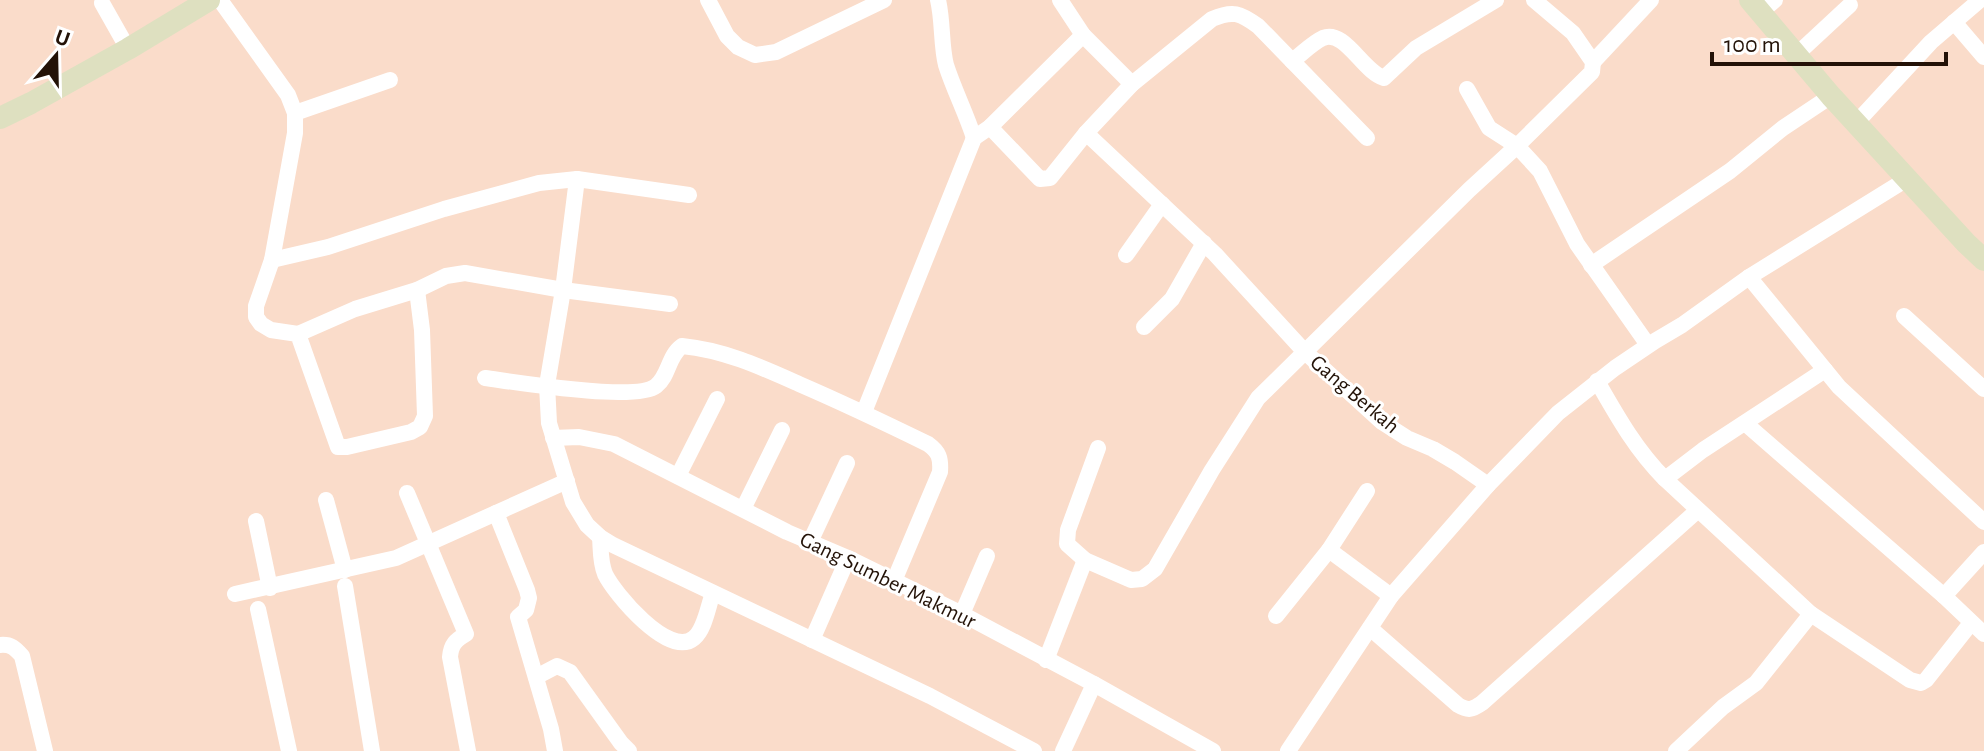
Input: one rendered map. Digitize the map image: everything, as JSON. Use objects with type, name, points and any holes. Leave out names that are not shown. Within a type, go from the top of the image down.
[{"type":"main road","points":[[0,118],[128,49],[209,0]]},
{"type":"main road","points":[[1762,4],[1795,56],[1984,260]]},
{"type":"street","points":[[220,0],[288,95],[295,113],[295,133],[272,260],[256,306],[256,317],[261,324],[271,330],[298,334],[355,309],[417,290],[446,276],[465,273],[670,304]]},
{"type":"street","points":[[708,0],[727,36],[738,47],[755,55],[776,52],[884,0]]},
{"type":"street","points":[[938,0],[945,62],[974,138]]},
{"type":"street","points":[[1060,0],[1083,35],[1132,84]]},
{"type":"street","points":[[1292,61],[1325,37],[1334,37],[1342,40],[1372,73],[1384,78],[1416,48],[1496,0]]},
{"type":"street","points":[[1534,0],[1573,33],[1593,62]]},
{"type":"street","points":[[1098,448],[1068,530],[1067,544],[1085,560],[1131,580],[1142,579],[1155,569],[1258,398],[1592,72],[1593,62],[1651,0]]},
{"type":"street","points":[[1856,123],[1931,42],[1980,0]]},
{"type":"street","points":[[102,3],[128,49]]},
{"type":"street","points":[[1795,56],[1850,5]]},
{"type":"street","points":[[990,127],[1040,179],[1050,178],[1086,133],[1132,84],[1212,19],[1227,13],[1243,15],[1258,26],[1367,138]]},
{"type":"street","points":[[1954,22],[1984,57]]},
{"type":"street","points":[[864,412],[974,138],[990,127],[1083,35]]},
{"type":"street","points":[[295,113],[390,80]]},
{"type":"street","points":[[1467,89],[1489,128],[1517,146],[1540,171],[1577,244],[1648,345]]},
{"type":"street","points":[[1591,265],[1730,171],[1783,128],[1831,96]]},
{"type":"street","name":"Gang Berkah","points":[[1086,133],[1204,243],[1304,351],[1382,422],[1455,462],[1488,485]]},
{"type":"street","points":[[272,260],[328,247],[444,209],[539,183],[577,179],[689,195]]},
{"type":"street","points":[[577,179],[547,385],[553,438],[573,502],[587,525],[600,537],[930,696],[1034,751]]},
{"type":"street","points":[[1288,751],[1391,596],[1488,485],[1558,413],[1597,381],[1749,277],[1907,179]]},
{"type":"street","points":[[1126,255],[1162,204]]},
{"type":"street","points":[[1144,327],[1172,299],[1204,243]]},
{"type":"street","points":[[1749,277],[1839,387],[1984,522]]},
{"type":"street","points":[[298,334],[338,447],[411,432],[420,427],[425,416],[422,330],[417,290]]},
{"type":"street","points":[[1904,316],[1983,386]]},
{"type":"street","points":[[485,378],[607,393],[649,390],[657,386],[676,351],[682,346],[706,348],[745,360],[864,412],[928,444],[941,459],[940,472],[894,581]]},
{"type":"street","points":[[1665,479],[1703,450],[1825,370]]},
{"type":"street","points":[[1597,381],[1630,439],[1665,479],[1811,614],[1910,680],[1916,683],[1926,680],[1971,623]]},
{"type":"street","points":[[678,476],[717,399]]},
{"type":"street","points":[[1746,424],[1984,634]]},
{"type":"street","points":[[743,509],[782,430]]},
{"type":"street","name":"Gang Sumber Makmur","points":[[553,438],[579,437],[614,444],[962,614],[1213,751]]},
{"type":"street","points":[[810,542],[847,463]]},
{"type":"street","points":[[235,594],[345,578],[567,481]]},
{"type":"street","points":[[1276,616],[1329,550],[1367,491]]},
{"type":"street","points":[[407,493],[466,634],[456,640],[450,657],[468,751]]},
{"type":"street","points":[[326,500],[345,578],[372,751]]},
{"type":"street","points":[[1370,628],[1458,705],[1466,710],[1473,709],[1698,510]]},
{"type":"street","points":[[496,513],[529,598],[526,610],[518,617],[555,751]]},
{"type":"street","points":[[256,521],[270,588]]},
{"type":"street","points":[[600,537],[601,562],[607,577],[631,609],[666,637],[678,642],[689,642],[696,637],[713,593]]},
{"type":"street","points":[[1329,550],[1391,596]]},
{"type":"street","points":[[1944,596],[1984,552]]},
{"type":"street","points":[[962,614],[987,556]]},
{"type":"street","points":[[812,640],[848,558]]},
{"type":"street","points":[[1046,660],[1085,560]]},
{"type":"street","points":[[258,609],[289,751]]},
{"type":"street","points":[[1676,751],[1723,707],[1756,683],[1811,614]]},
{"type":"street","points":[[0,645],[9,644],[22,656],[45,751]]},
{"type":"street","points":[[536,677],[557,666],[570,672],[629,751]]},
{"type":"street","points":[[1063,751],[1094,684]]}]
